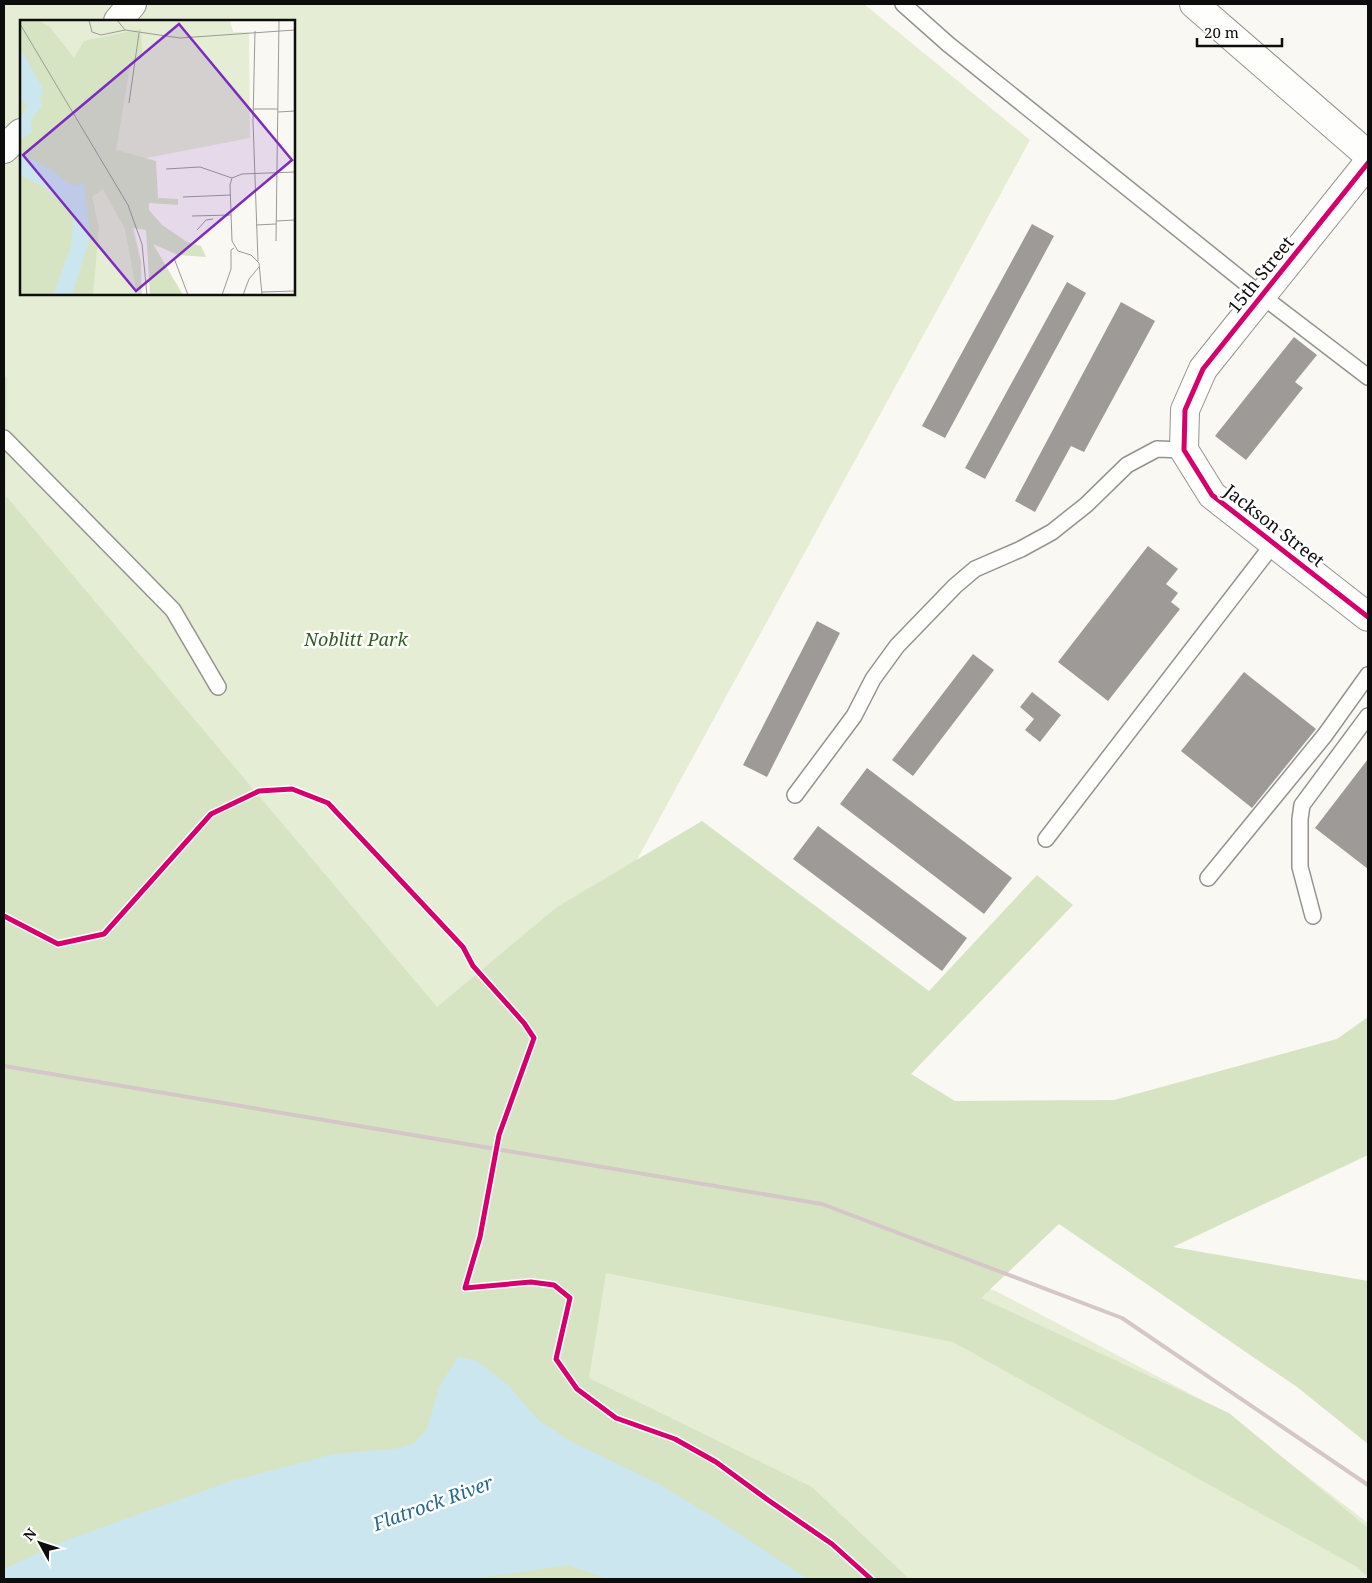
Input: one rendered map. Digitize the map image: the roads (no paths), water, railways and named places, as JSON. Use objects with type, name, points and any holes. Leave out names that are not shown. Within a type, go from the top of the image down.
[{"type":"street","points":[[119,20],[132,4]]},
{"type":"street","points":[[1194,4],[1368,155]]},
{"type":"street","points":[[4,149],[20,134]]},
{"type":"street","name":"15th Street","points":[[1184,450],[1185,410],[1204,369],[1368,163]]},
{"type":"street","name":"Jackson Street","points":[[1184,450],[1212,495],[1368,617]]},
{"type":"lane","points":[[904,4],[955,50],[1262,296],[1368,377]]},
{"type":"lane","points":[[4,438],[173,610],[218,687]]},
{"type":"lane","points":[[795,795],[854,716],[873,679],[897,646],[955,586],[975,569],[1021,549],[1052,532],[1086,505],[1127,465],[1157,449],[1184,450]]},
{"type":"lane","points":[[1046,840],[1274,543]]},
{"type":"lane","points":[[1208,878],[1325,735],[1368,675]]},
{"type":"lane","points":[[1314,916],[1300,867],[1300,820],[1302,805],[1368,716]]},
{"type":"water","name":"Flatrock River","points":[[458,1357],[477,1361],[508,1385],[538,1420],[570,1441],[659,1484],[808,1579],[608,1579],[568,1565],[473,1579],[4,1579],[4,1569],[67,1540],[231,1481],[334,1454],[395,1449],[414,1443],[427,1429],[440,1385]]},
{"type":"railway","points":[[4,1066],[822,1204],[1122,1318],[1368,1485]]},
{"type":"park label","name":"Noblitt Park","points":[[356,640]]}]
